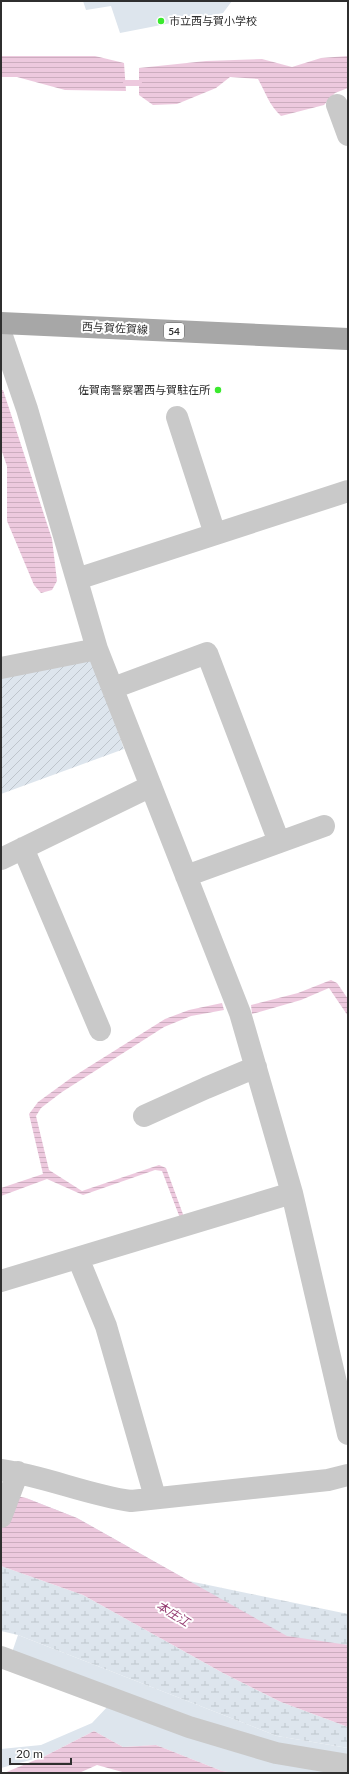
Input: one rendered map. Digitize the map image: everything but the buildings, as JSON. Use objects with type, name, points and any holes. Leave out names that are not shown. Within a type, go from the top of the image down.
[{"type":"main road","name":"西与賀佐賀線","points":[[1,323],[348,339]]},
{"type":"street","points":[[337,105],[348,135]]},
{"type":"street","points":[[1,333],[27,408],[97,648],[240,1013],[292,1193],[348,1434]]},
{"type":"street","points":[[177,417],[215,534]]},
{"type":"street","points":[[77,579],[348,491]]},
{"type":"street","points":[[1,668],[97,648]]},
{"type":"street","points":[[113,688],[207,653],[279,842]]},
{"type":"street","points":[[1,859],[151,786]]},
{"type":"street","points":[[186,876],[324,826]]},
{"type":"street","points":[[23,848],[100,1030]]},
{"type":"street","points":[[144,1116],[256,1067]]},
{"type":"street","points":[[1,1281],[292,1193]]},
{"type":"street","points":[[78,1258],[106,1326],[155,1497]]},
{"type":"street","points":[[1,1517],[11,1473],[107,1497],[131,1501],[155,1497],[328,1480],[348,1475]]},
{"type":"street","points":[[1,1657],[189,1727],[276,1753],[348,1765]]},
{"type":"green space","points":[[83,1],[232,1],[223,13],[120,33],[111,6],[86,10]]},
{"type":"green space","points":[[93,660],[124,749],[1,794],[1,677]]},
{"type":"green space","points":[[26,1498],[77,1518],[189,1581],[348,1614],[348,1659],[256,1638]]},
{"type":"green space","points":[[1,1566],[83,1595],[223,1673],[281,1702],[348,1727],[348,1748],[277,1736],[18,1635],[1,1631]]},
{"type":"green space","points":[[18,1635],[277,1736],[348,1748],[348,1773],[234,1773],[222,1771],[156,1745],[123,1747],[94,1731],[45,1756],[1,1768],[1,1749],[41,1745],[92,1723],[110,1704],[8,1664]]},
{"type":"water","points":[[1,56],[95,56],[124,63],[126,91],[65,90],[17,77],[1,77]]},
{"type":"water","points":[[348,56],[348,88],[335,93],[324,105],[281,116],[271,103],[258,79],[230,77],[216,88],[177,104],[153,105],[139,95],[139,68],[206,61],[262,59],[292,67],[321,58]]},
{"type":"water","points":[[1,390],[3,390],[52,539],[57,581],[52,590],[41,593],[34,585],[7,521],[7,466],[1,449]]},
{"type":"water","points":[[331,980],[337,983],[348,999],[348,1016],[329,988],[301,1000],[252,1014],[251,1005],[298,993]]},
{"type":"water","points":[[222,1003],[224,1010],[191,1016],[164,1027],[62,1092],[41,1108],[36,1116],[49,1170],[82,1191],[159,1165],[166,1168],[184,1217],[180,1218],[162,1171],[155,1170],[83,1195],[47,1179],[1,1196],[1,1188],[43,1174],[29,1114],[38,1102],[71,1078],[165,1019],[189,1010]]},
{"type":"water","name":"本庄江","points":[[1,1493],[26,1498],[77,1518],[287,1636],[348,1645],[348,1727],[281,1702],[223,1673],[83,1595],[1,1566]]},
{"type":"water","points":[[94,1731],[123,1747],[156,1745],[222,1771],[234,1773],[126,1773],[97,1765],[79,1773],[4,1773],[45,1756]]},
{"type":"waterway","points":[[126,83],[139,83]]},
{"type":"place","name":"市立西与賀小学校","points":[[161,21]]},
{"type":"place","name":"佐賀南警察署西与賀駐在所","points":[[218,390]]}]
